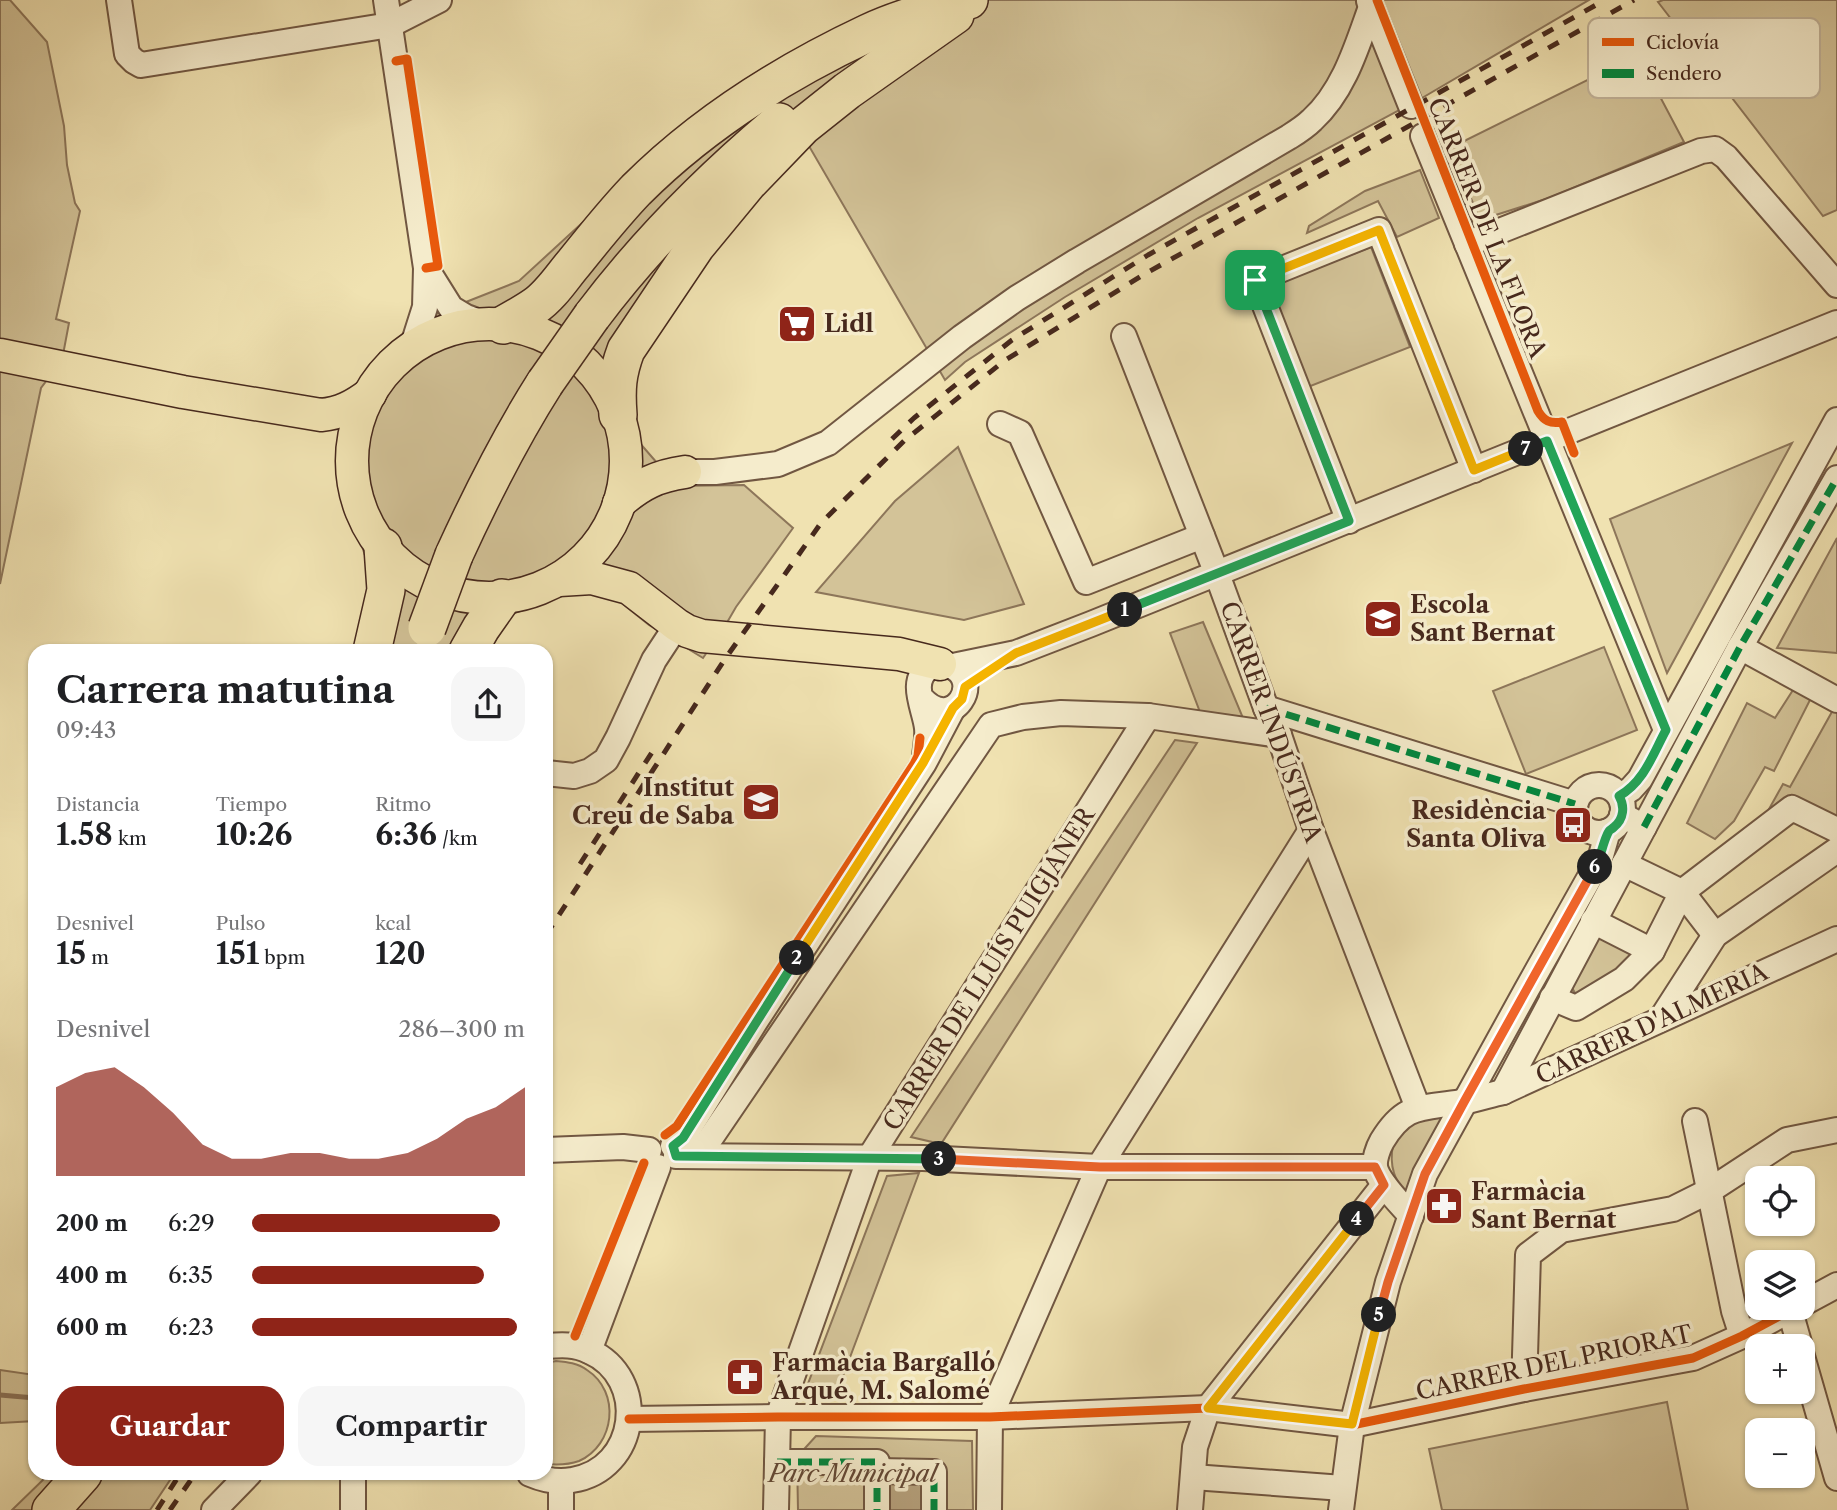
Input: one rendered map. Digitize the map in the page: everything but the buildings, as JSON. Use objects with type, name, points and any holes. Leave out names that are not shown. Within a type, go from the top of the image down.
[{"type":"highway","points":[[494,325],[537,306],[636,191],[669,159],[741,103],[870,32],[969,0]]},
{"type":"highway","points":[[424,640],[454,555],[516,432],[545,383],[647,247],[738,157],[807,99],[889,43],[977,0]]},
{"type":"highway","points":[[621,428],[616,382],[626,350],[696,246],[748,183],[803,126],[977,0]]},
{"type":"highway","points":[[374,644],[386,590],[383,547]]},
{"type":"highway","points":[[472,644],[502,598]]},
{"type":"highway","points":[[51,1510],[78,1480]]},
{"type":"main road","points":[[494,325],[533,331],[561,345],[585,364],[604,388],[621,428],[626,461],[624,482],[614,515],[587,557],[559,580],[531,592],[502,598],[464,596],[427,584],[403,568],[371,531],[363,514],[356,495],[352,456],[360,414],[381,377],[395,361],[425,340],[447,331],[469,326],[494,325]]},
{"type":"main road","points":[[6,356],[183,392],[321,415],[347,410],[370,394]]},
{"type":"main road","points":[[303,413],[335,433],[352,456]]},
{"type":"main road","points":[[621,428],[647,460],[685,472]]},
{"type":"main road","points":[[629,588],[614,555],[614,515],[646,483],[666,475],[685,472]]},
{"type":"main road","points":[[559,580],[592,578],[629,588],[687,631],[716,638],[899,654],[942,685]]},
{"type":"street","points":[[119,0],[127,54],[141,65],[390,26],[439,0]]},
{"type":"street","points":[[386,0],[426,268],[425,307],[412,348]]},
{"type":"street","points":[[685,472],[715,472],[778,464],[828,443],[962,337],[1017,298],[1289,137],[1313,120],[1335,92],[1353,57],[1370,4]]},
{"type":"street","name":"CARRER DE LA FLORA","points":[[1370,4],[1411,106]]},
{"type":"street","name":"CARRER DE LA FLORA","points":[[1423,136],[1666,730]]},
{"type":"street","points":[[1467,244],[1701,151],[1715,149],[1726,157],[1837,285]]},
{"type":"street","points":[[1349,521],[1255,280],[1379,230],[1474,470]]},
{"type":"street","points":[[426,268],[451,308],[466,317],[494,325]]},
{"type":"street","points":[[589,1350],[671,1155],[923,763],[927,730],[942,685],[1837,323]]},
{"type":"street","name":"CARRER INDÚSTRIA","points":[[1124,336],[1266,708],[1279,735],[1311,830],[1418,1108]]},
{"type":"street","points":[[1616,820],[1837,420]]},
{"type":"street","points":[[1000,424],[1020,433],[1086,582],[1202,536]]},
{"type":"street","points":[[1193,1477],[1342,1499],[1352,1424],[1388,1282],[1425,1174],[1583,889],[1586,858],[1740,647],[1837,478]]},
{"type":"street","points":[[553,774],[574,776],[590,771],[606,760],[654,660],[677,625]]},
{"type":"street","points":[[1740,647],[1837,700]]},
{"type":"street","points":[[1266,708],[1575,804]]},
{"type":"street","points":[[671,1155],[990,725],[1023,717],[1061,713],[1148,716],[1279,735]]},
{"type":"street","name":"CARRER DE LLUÍS PUIGJANER","points":[[776,1510],[778,1417],[870,1157],[1148,716]]},
{"type":"street","points":[[1503,1091],[1624,863],[1616,820],[1609,786],[1594,785],[1582,791],[1575,804],[1578,821],[1616,820]]},
{"type":"street","points":[[1552,998],[1576,1008],[1624,979],[1652,951],[1682,892],[1792,808],[1837,830]]},
{"type":"street","points":[[989,1510],[990,1417],[1100,1167],[1311,830]]},
{"type":"street","points":[[1661,1020],[1715,935],[1837,850]]},
{"type":"street","points":[[1624,863],[1682,892],[1715,935]]},
{"type":"street","points":[[1593,921],[1652,951]]},
{"type":"street","name":"CARRER D'ALMERIA","points":[[1418,1108],[1464,1102],[1503,1091],[1837,939]]},
{"type":"street","points":[[1410,1216],[1380,1176],[1378,1147],[1391,1127],[1404,1114],[1418,1108]]},
{"type":"street","points":[[1695,1121],[1734,1311],[1742,1335]]},
{"type":"street","points":[[1524,1389],[1528,1255],[1561,1230],[1673,1209],[1709,1191],[1787,1140],[1837,1130]]},
{"type":"street","points":[[553,1150],[623,1147],[671,1155],[923,1158],[1380,1176]]},
{"type":"street","points":[[1190,1510],[1195,1447],[1208,1408],[1380,1176]]},
{"type":"street","name":"CARRER DEL PRIORAT","points":[[1815,1297],[1837,1285]]},
{"type":"street","name":"CARRER DEL PRIORAT","points":[[629,1419],[990,1417],[1208,1408],[1352,1424],[1693,1357],[1771,1320]]},
{"type":"street","points":[[550,1480],[561,1482],[581,1479],[599,1470],[614,1456],[625,1439],[629,1419],[628,1398],[620,1378],[607,1362],[589,1350],[567,1345],[553,1346]]},
{"type":"street","points":[[1815,1401],[1837,1478]]},
{"type":"street","points":[[777,1462],[877,1462],[877,1510]]},
{"type":"street","points":[[877,1471],[934,1472],[934,1510]]},
{"type":"street","points":[[214,1510],[243,1480]]},
{"type":"street","points":[[353,1480],[353,1510]]},
{"type":"street","points":[[561,1482],[561,1510]]},
{"type":"green space","points":[[0,0],[10,0],[47,42],[64,126],[67,165],[75,203],[80,211],[56,319],[69,323],[62,360],[41,388],[0,584]]},
{"type":"green space","points":[[913,0],[1589,0],[1422,98],[1198,218],[1065,297],[965,362],[945,380],[809,146],[739,214],[629,373],[638,441],[677,486],[744,485],[793,528],[703,658],[649,625],[614,597],[571,592],[512,614],[493,644],[366,644],[376,590],[339,474],[342,421],[380,353],[433,315],[519,281],[606,201]]},
{"type":"green space","points":[[1837,0],[1837,210],[1823,216],[1732,98],[1820,98],[1820,18],[1670,18],[1658,2]]},
{"type":"green space","points":[[1588,80],[1588,98],[1661,98],[1684,142],[1549,198],[1480,220],[1450,148]]},
{"type":"green space","points":[[1420,170],[1439,218],[1397,237],[1378,201],[1307,233],[1309,226],[1365,191]]},
{"type":"green space","points":[[1371,247],[1410,347],[1308,387],[1268,287]]},
{"type":"green space","points":[[1792,443],[1667,673],[1610,519]]},
{"type":"green space","points":[[958,447],[1024,604],[964,620],[816,592],[895,501]]},
{"type":"green space","points":[[1837,538],[1837,653],[1777,648]]},
{"type":"green space","points":[[1203,622],[1243,718],[1203,720],[1170,633]]},
{"type":"green space","points":[[1604,647],[1637,730],[1526,774],[1493,691]]},
{"type":"green space","points":[[1793,690],[1811,698],[1774,771],[1765,767],[1734,821],[1715,839],[1687,823],[1747,703],[1775,718]]},
{"type":"green space","points":[[1833,710],[1837,711],[1837,821],[1764,818],[1783,784],[1790,787]]},
{"type":"green space","points":[[1175,740],[1197,743],[941,1144],[911,1137]]},
{"type":"green space","points":[[1597,930],[1632,952],[1632,961],[1581,996],[1575,993],[1571,986]]},
{"type":"green space","points":[[1446,1112],[1405,1192],[1393,1167],[1393,1145],[1398,1132],[1411,1121]]},
{"type":"green space","points":[[919,1173],[837,1392],[806,1389],[887,1176]]},
{"type":"green space","points":[[553,1362],[568,1362],[587,1370],[598,1380],[609,1404],[606,1431],[600,1443],[591,1453],[571,1463],[553,1464]]},
{"type":"green space","points":[[0,1370],[28,1374],[28,1421],[0,1423]]},
{"type":"green space","points":[[1667,1402],[1688,1510],[1442,1510],[1429,1449]]},
{"type":"green space","name":"Parc Municipal","points":[[816,1436],[972,1441],[973,1510],[798,1510],[797,1457]]},
{"type":"green space","points":[[43,1480],[170,1480],[150,1510],[12,1510]]},
{"type":"shaded area","points":[[886,1477],[926,1480],[926,1510],[884,1510]]},
{"type":"waterway","points":[[0,1395],[28,1397]]},
{"type":"railway","points":[[892,439],[914,418],[1012,340],[1148,255],[1605,0]]},
{"type":"railway","points":[[1602,18],[1634,0]]},
{"type":"railway","points":[[553,924],[725,659],[821,523],[904,441],[1004,361],[1143,275],[1588,26]]},
{"type":"railway","points":[[580,864],[658,743]]},
{"type":"railway","points":[[157,1510],[176,1480]]},
{"type":"railway","points":[[170,1510],[191,1480]]},
{"type":"marked path","points":[[1644,827],[1740,647],[1837,478]]},
{"type":"marked path","points":[[1266,708],[1575,804]]},
{"type":"marked path","points":[[777,1462],[877,1462],[877,1510]]},
{"type":"marked path","points":[[877,1471],[934,1472],[934,1510]]},
{"type":"cycle path","points":[[1377,0],[1538,411],[1548,421],[1562,422],[1574,453]]},
{"type":"cycle path","points":[[396,61],[407,59],[438,266],[426,268]]},
{"type":"cycle path","points":[[665,1135],[677,1126],[914,764],[920,738]]},
{"type":"cycle path","points":[[575,1336],[644,1163]]},
{"type":"cycle path","points":[[629,1419],[990,1417],[1208,1408],[1352,1425],[1524,1389],[1693,1358],[1772,1320]]},
{"type":"place","name":"Lidl","points":[[797,324]]},
{"type":"place","name":"Escola Sant Bernat","points":[[1383,619]]},
{"type":"place","name":"Institut Creu de Saba","points":[[761,802]]},
{"type":"place","name":"Residència Santa Oliva","points":[[1573,825]]},
{"type":"place","name":"Farmàcia Sant Bernat","points":[[1444,1206]]},
{"type":"place","name":"Farmàcia Bargalló Arqué, M. Salomé","points":[[745,1377]]},
{"type":"route","points":[[1379,230],[1474,470],[1547,441],[1666,730],[1640,779],[1631,789],[1619,796],[1623,809],[1619,822],[1608,831],[1600,859],[1425,1174],[1388,1282],[1352,1424],[1208,1408],[1384,1185],[1375,1167],[1100,1167],[923,1158],[676,1156],[673,1146],[683,1138],[923,763],[953,708],[965,694],[965,687],[1016,653],[1349,521],[1255,280],[1379,230]]}]
